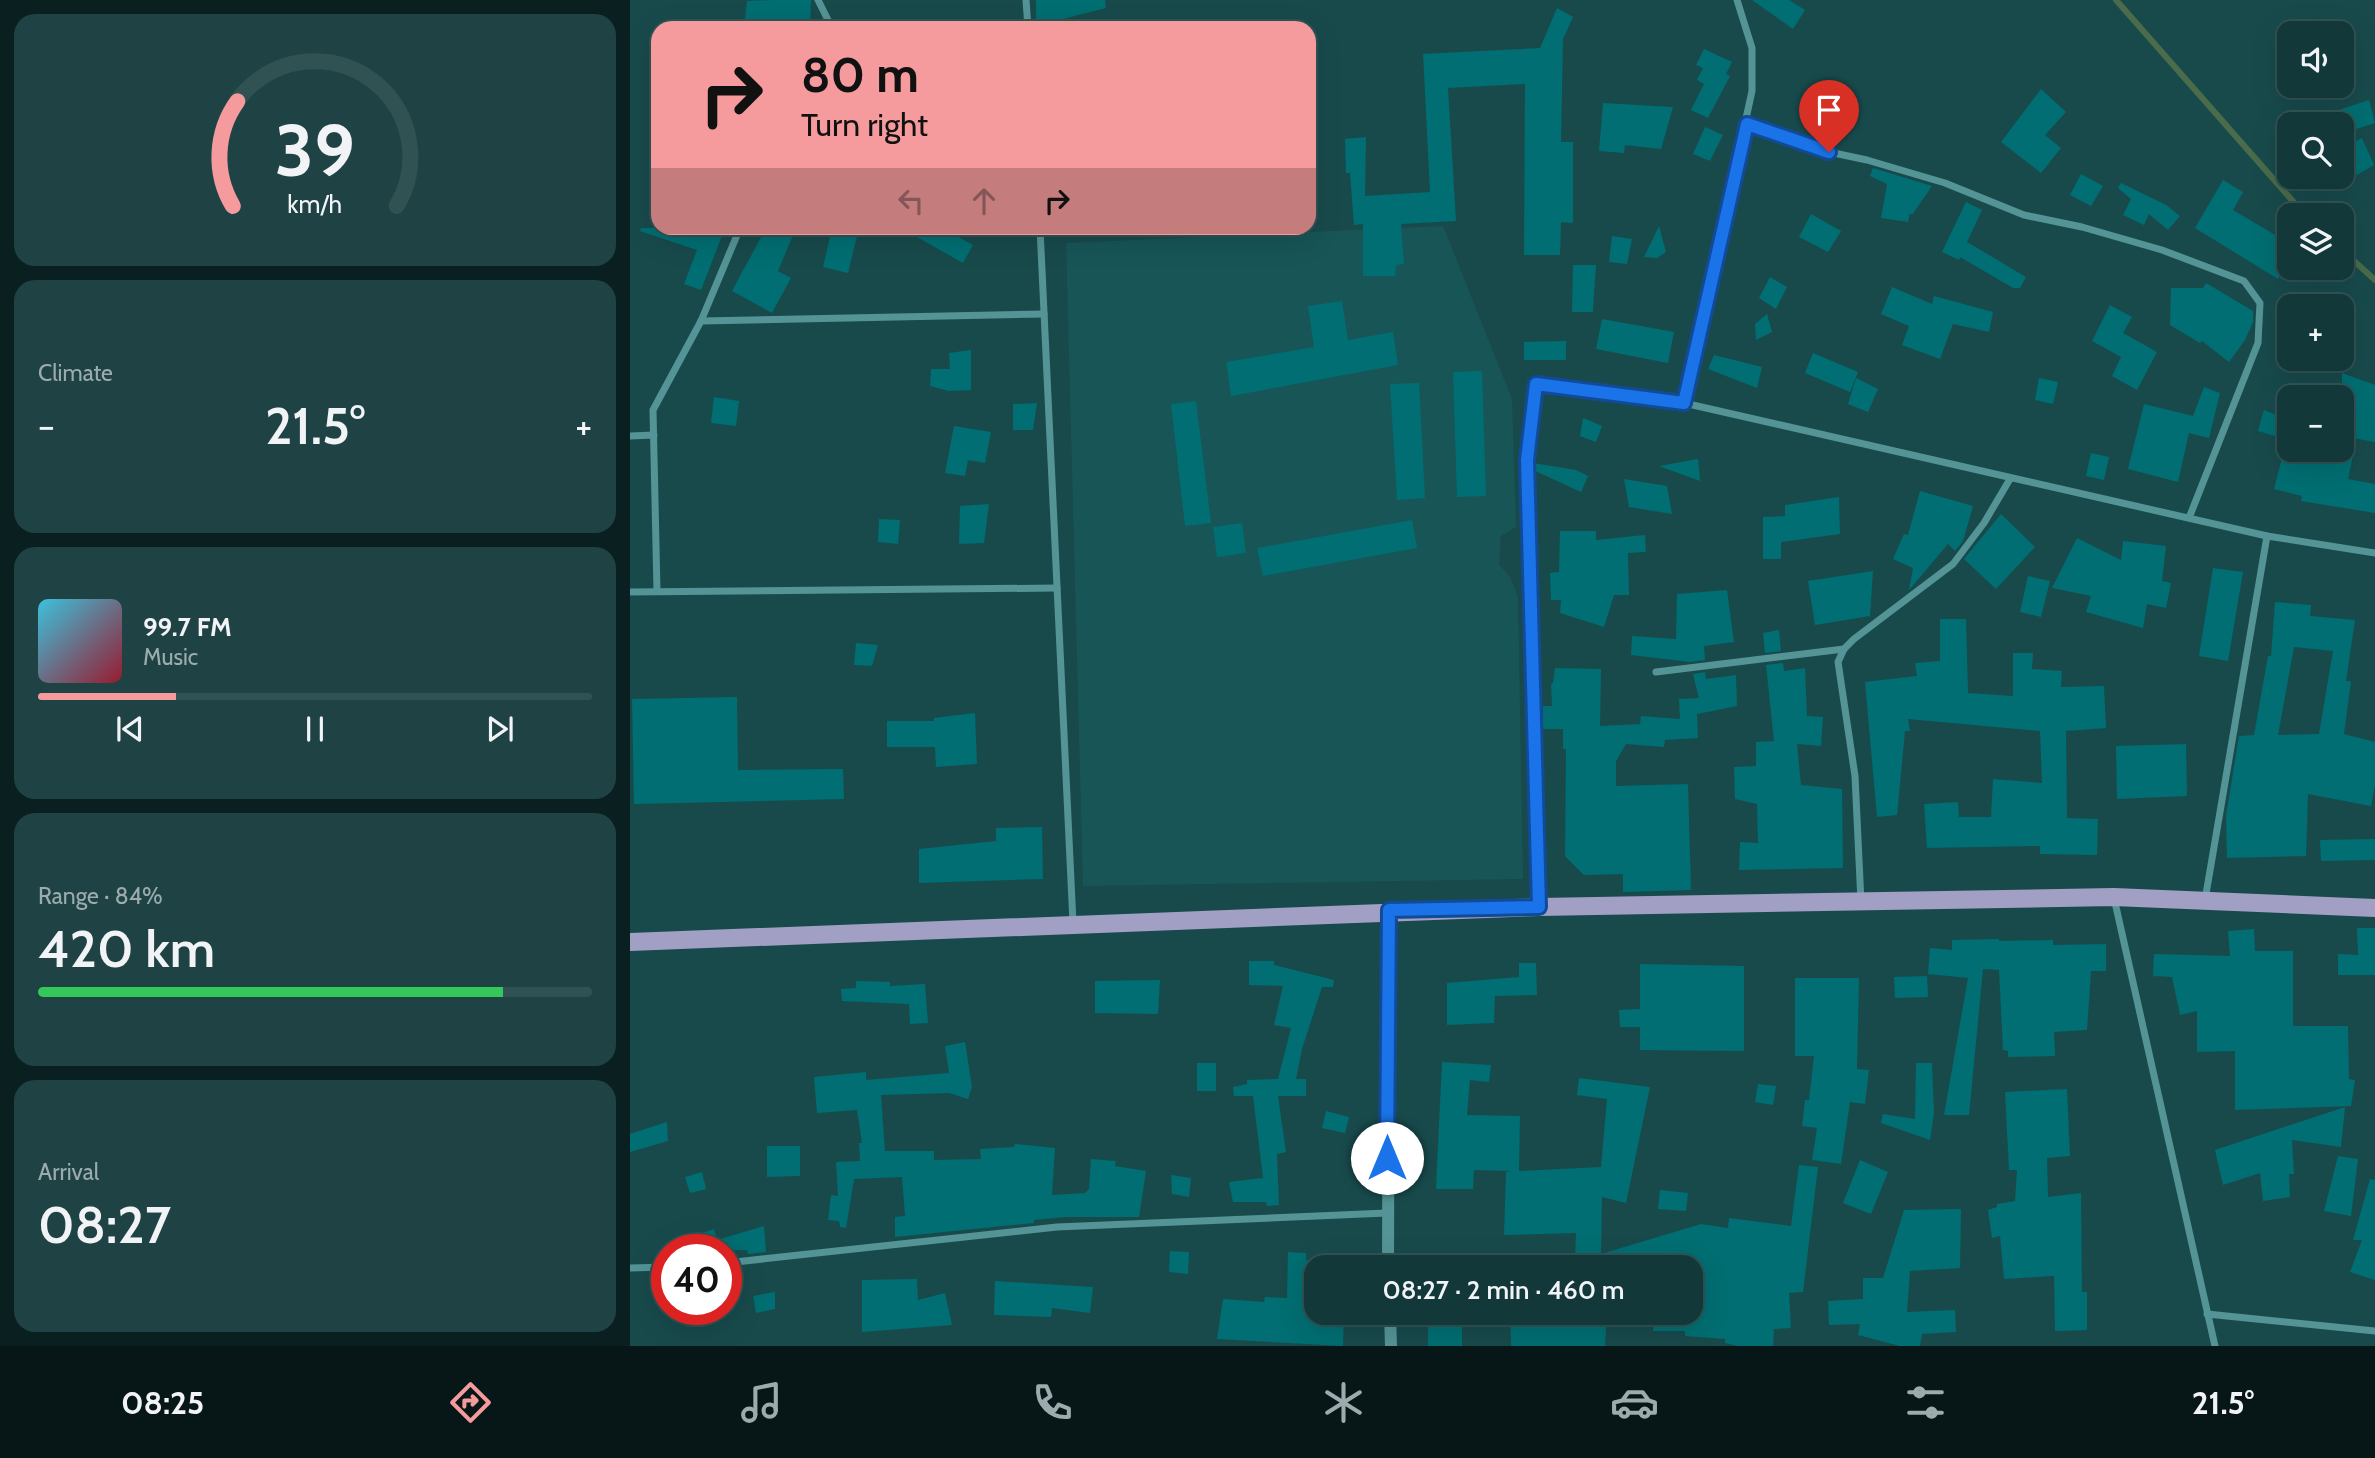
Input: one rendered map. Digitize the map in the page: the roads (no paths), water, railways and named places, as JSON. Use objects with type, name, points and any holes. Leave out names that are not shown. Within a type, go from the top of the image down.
[{"type":"main road","points":[[630,942],[1389,910],[1539,907],[2114,897],[2375,908]]},
{"type":"street","points":[[818,0],[828,21]]},
{"type":"street","points":[[1026,0],[1028,21]]},
{"type":"street","points":[[1684,403],[1747,124],[1754,73],[1752,48],[1737,0]]},
{"type":"street","points":[[1747,124],[1829,152],[1945,183],[2024,215],[2082,227],[2162,250],[2244,281],[2260,303],[2258,343],[2189,518]]},
{"type":"street","points":[[657,591],[653,410],[701,321],[737,235]]},
{"type":"street","points":[[1041,235],[1073,923]]},
{"type":"street","points":[[701,321],[1044,313]]},
{"type":"street","points":[[1539,907],[1527,460],[1536,384],[1684,403],[2267,536],[2375,553]]},
{"type":"street","points":[[630,436],[654,435]]},
{"type":"street","points":[[1861,902],[1855,776],[1838,662],[1844,649],[1953,564],[1984,523],[2010,479]]},
{"type":"street","points":[[2205,900],[2267,536]]},
{"type":"street","points":[[630,592],[1057,588]]},
{"type":"street","points":[[1656,672],[1844,649]]},
{"type":"street","points":[[2114,897],[2215,1346]]},
{"type":"street","points":[[1388,1255],[1389,910]]},
{"type":"street","points":[[742,1261],[1057,1227],[1387,1213]]},
{"type":"street","points":[[630,1268],[651,1267]]},
{"type":"street","points":[[2207,1314],[2375,1331]]},
{"type":"street","points":[[1390,1325],[1391,1346]]},
{"type":"waterway","points":[[2116,0],[2294,203]]},
{"type":"waterway","points":[[2354,261],[2375,280]]}]
